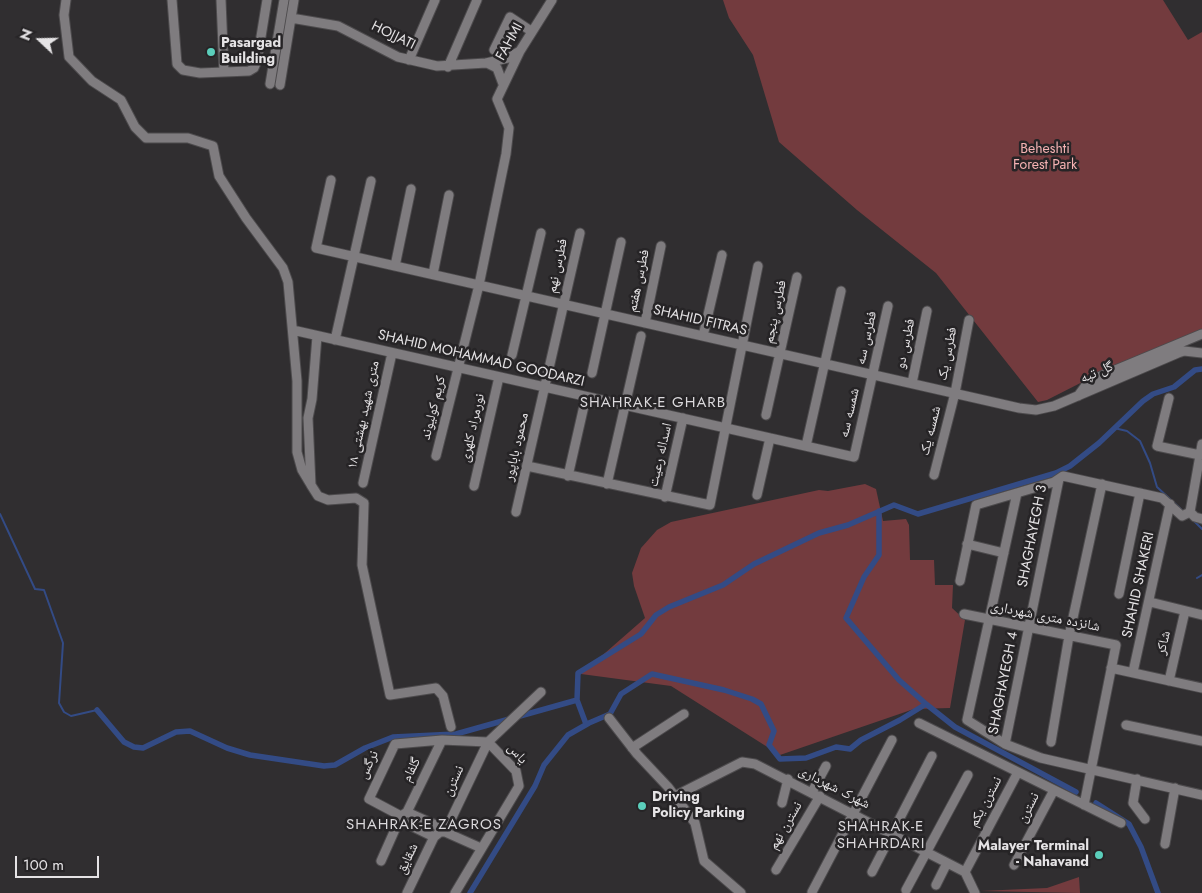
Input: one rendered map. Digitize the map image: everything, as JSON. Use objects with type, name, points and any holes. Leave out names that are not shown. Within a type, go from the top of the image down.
[{"type":"street","points":[[66,0],[64,15],[69,57],[92,81],[121,100],[134,127],[146,138],[188,138],[213,146],[219,176],[246,218],[283,268],[288,282],[297,380],[298,452],[302,470],[318,496],[328,500],[356,498],[364,503],[362,565],[390,694],[436,688],[443,696],[451,727]]},
{"type":"street","points":[[172,0],[177,64],[188,72],[249,71],[254,68],[258,61],[266,0]]},
{"type":"street","points":[[222,0],[224,72]]},
{"type":"street","points":[[270,84],[284,0]]},
{"type":"street","points":[[280,85],[294,0]]},
{"type":"street","points":[[409,60],[435,0]]},
{"type":"street","points":[[448,67],[477,0]]},
{"type":"street","name":"FAHMI","points":[[497,100],[503,84],[531,31],[552,0]]},
{"type":"street","points":[[494,50],[510,17],[531,31]]},
{"type":"street","name":"HOJJATI","points":[[291,18],[338,26],[409,60],[448,67],[486,63],[508,58],[520,51]]},
{"type":"street","points":[[486,63],[497,68],[503,84]]},
{"type":"street","name":"کریم کولیوند","points":[[436,456],[479,285],[496,208],[509,128],[497,100]]},
{"type":"street","name":"SHAHID FITRAS","points":[[331,180],[316,248],[1036,410],[1054,406],[1078,396]]},
{"type":"street","points":[[335,340],[371,181]]},
{"type":"street","points":[[395,266],[411,189]]},
{"type":"street","points":[[433,274],[449,195]]},
{"type":"street","points":[[512,355],[541,233]]},
{"type":"street","name":"فطرس نهم","points":[[545,387],[580,233]]},
{"type":"street","points":[[592,372],[621,242]]},
{"type":"street","name":"فطرس هفتم","points":[[645,323],[661,246]]},
{"type":"street","points":[[703,336],[722,255]]},
{"type":"street","points":[[527,466],[665,497],[710,505],[758,266]]},
{"type":"street","name":"فطرس پنجم","points":[[766,415],[797,277]]},
{"type":"street","points":[[806,446],[841,291]]},
{"type":"street","name":"فطرس سه","points":[[873,374],[888,306]]},
{"type":"street","name":"فطرس دو","points":[[912,383],[927,311]]},
{"type":"street","name":"فطرس یک","points":[[955,393],[969,320]]},
{"type":"street","name":"SHAHID MOHAMMAD GOODARZI","points":[[297,332],[854,457]]},
{"type":"street","name":"گل تپه","points":[[1078,396],[1089,382],[1202,334]]},
{"type":"street","points":[[311,485],[308,418],[313,392],[317,336]]},
{"type":"street","points":[[607,484],[641,336]]},
{"type":"street","name":"گل تپه","points":[[1078,396],[1178,353],[1193,351],[1202,353]]},
{"type":"street","name":"۱۸ متری شهید بهشتی","points":[[363,483],[392,353]]},
{"type":"street","name":"شمسه سه","points":[[854,457],[873,374]]},
{"type":"street","name":"نورمراد کلهری","points":[[474,486],[499,377]]},
{"type":"street","name":"محمود باباپور","points":[[516,512],[545,387]]},
{"type":"street","name":"شمسه یک","points":[[934,475],[955,393]]},
{"type":"street","points":[[568,476],[586,397]]},
{"type":"street","points":[[1169,398],[1158,446],[1200,455]]},
{"type":"street","name":"اسداله رعیت","points":[[665,497],[683,418]]},
{"type":"street","points":[[757,495],[770,438]]},
{"type":"street","points":[[1186,514],[1202,444]]},
{"type":"street","points":[[960,581],[976,505],[1059,479],[1063,476],[1162,498],[1186,514],[1202,519]]},
{"type":"street","name":"SHAGHAYEGH 3","points":[[1029,628],[1059,479]]},
{"type":"street","points":[[1050,742],[1069,636],[1102,484]]},
{"type":"street","points":[[1017,493],[968,720],[1005,744],[1041,758],[1202,795]]},
{"type":"street","points":[[1119,594],[1140,493]]},
{"type":"street","name":"SHAHID SHAKERI","points":[[1133,672],[1150,602],[1170,504]]},
{"type":"street","points":[[967,544],[1004,553]]},
{"type":"street","points":[[1150,602],[1202,615]]},
{"type":"street","name":"شاکر","points":[[1170,680],[1185,611]]},
{"type":"street","name":"شانزده متری شهرداری","points":[[964,614],[1116,645],[1084,805]]},
{"type":"street","name":"SHAGHAYEGH 4","points":[[1005,744],[1029,628]]},
{"type":"street","points":[[1111,668],[1202,688]]},
{"type":"street","points":[[488,742],[542,692]]},
{"type":"street","points":[[632,748],[684,714]]},
{"type":"street","points":[[609,718],[632,748],[675,796],[695,823],[704,861],[742,893]]},
{"type":"street","points":[[919,723],[1120,823]]},
{"type":"street","points":[[1126,724],[1202,740]]},
{"type":"street","name":"یاس","points":[[395,744],[442,740],[488,742],[516,771],[519,786],[455,893]]},
{"type":"street","name":"گلفام","points":[[381,861],[442,740]]},
{"type":"street","points":[[812,892],[855,814],[892,740]]},
{"type":"street","name":"نسترن","points":[[440,834],[488,742]]},
{"type":"street","name":"نرگس","points":[[395,744],[369,799],[404,814]]},
{"type":"street","points":[[872,872],[932,756]]},
{"type":"street","name":"شهرک شهرداری","points":[[675,796],[742,762],[755,764],[788,779],[964,872]]},
{"type":"street","name":"نسترن نهم","points":[[776,870],[816,794],[826,766]]},
{"type":"street","name":"نسترن یکم","points":[[964,872],[1018,772]]},
{"type":"street","points":[[906,890],[968,775]]},
{"type":"street","points":[[782,803],[788,779]]},
{"type":"street","points":[[1137,780],[1133,803],[1145,819]]},
{"type":"street","points":[[1165,844],[1175,788]]},
{"type":"street","name":"نسترن","points":[[1014,865],[1054,790]]},
{"type":"street","points":[[404,814],[438,826],[440,834],[481,848]]},
{"type":"street","name":"شقایق","points":[[407,893],[440,834]]},
{"type":"street","points":[[936,885],[947,863]]},
{"type":"street","points":[[964,872],[971,891]]},
{"type":"green space","name":"Beheshti Forest Park","points":[[723,0],[1163,0],[1188,40],[1202,32],[1202,330],[1106,370],[1047,400],[1038,402],[936,273],[857,210],[779,142],[753,55],[729,18]]},
{"type":"green space","points":[[865,484],[876,489],[883,521],[906,519],[909,525],[910,560],[934,560],[935,585],[953,585],[952,608],[965,620],[950,708],[914,709],[780,755],[671,686],[581,674],[645,618],[634,586],[632,573],[641,548],[657,530],[671,522],[819,490],[828,491]]},
{"type":"green space","points":[[1079,877],[1080,893],[980,891],[1047,888]]},
{"type":"waterway","points":[[97,710],[124,742],[134,747],[143,748],[176,732],[190,731],[227,748],[250,755],[324,766],[335,765],[365,748],[393,737],[456,734],[577,700],[578,673],[641,634],[656,615],[669,607],[723,585],[754,564],[819,533],[848,525],[894,505],[918,514],[1056,473],[1070,466],[1099,443],[1143,401],[1153,394],[1174,387],[1195,370],[1202,369]]},
{"type":"waterway","points":[[1114,428],[1127,431],[1140,441],[1150,463],[1157,487],[1184,512]]},
{"type":"waterway","points":[[879,511],[879,555],[864,577],[846,618],[899,680],[926,704]]},
{"type":"waterway","points":[[0,514],[35,589],[44,590],[63,643],[59,703],[64,712],[71,716],[97,710]]},
{"type":"waterway","points":[[1193,520],[1202,529]]},
{"type":"waterway","points":[[1197,578],[1202,575]]},
{"type":"waterway","points":[[470,893],[535,786],[544,765],[568,735],[610,714],[621,694],[652,674],[724,690],[761,704],[774,731],[769,745],[780,759],[806,758],[836,747],[850,749],[861,740],[926,704],[955,727],[1076,792]]},
{"type":"waterway","points":[[577,700],[586,724]]},
{"type":"waterway","points":[[1096,803],[1129,824],[1141,847],[1158,893]]},
{"type":"place","name":"Pasargad Building","points":[[211,52]]},
{"type":"place","name":"Driving Policy Parking","points":[[642,806]]},
{"type":"place","name":"Malayer Terminal - Nahavand","points":[[1099,855]]},
{"type":"district","name":"SHAHRAK-E GHARB","points":[[653,403]]},
{"type":"district","name":"SHAHRAK-E ZAGROS","points":[[424,825]]},
{"type":"district","name":"SHAHRAK-E SHAHRDARI","points":[[881,836]]}]
